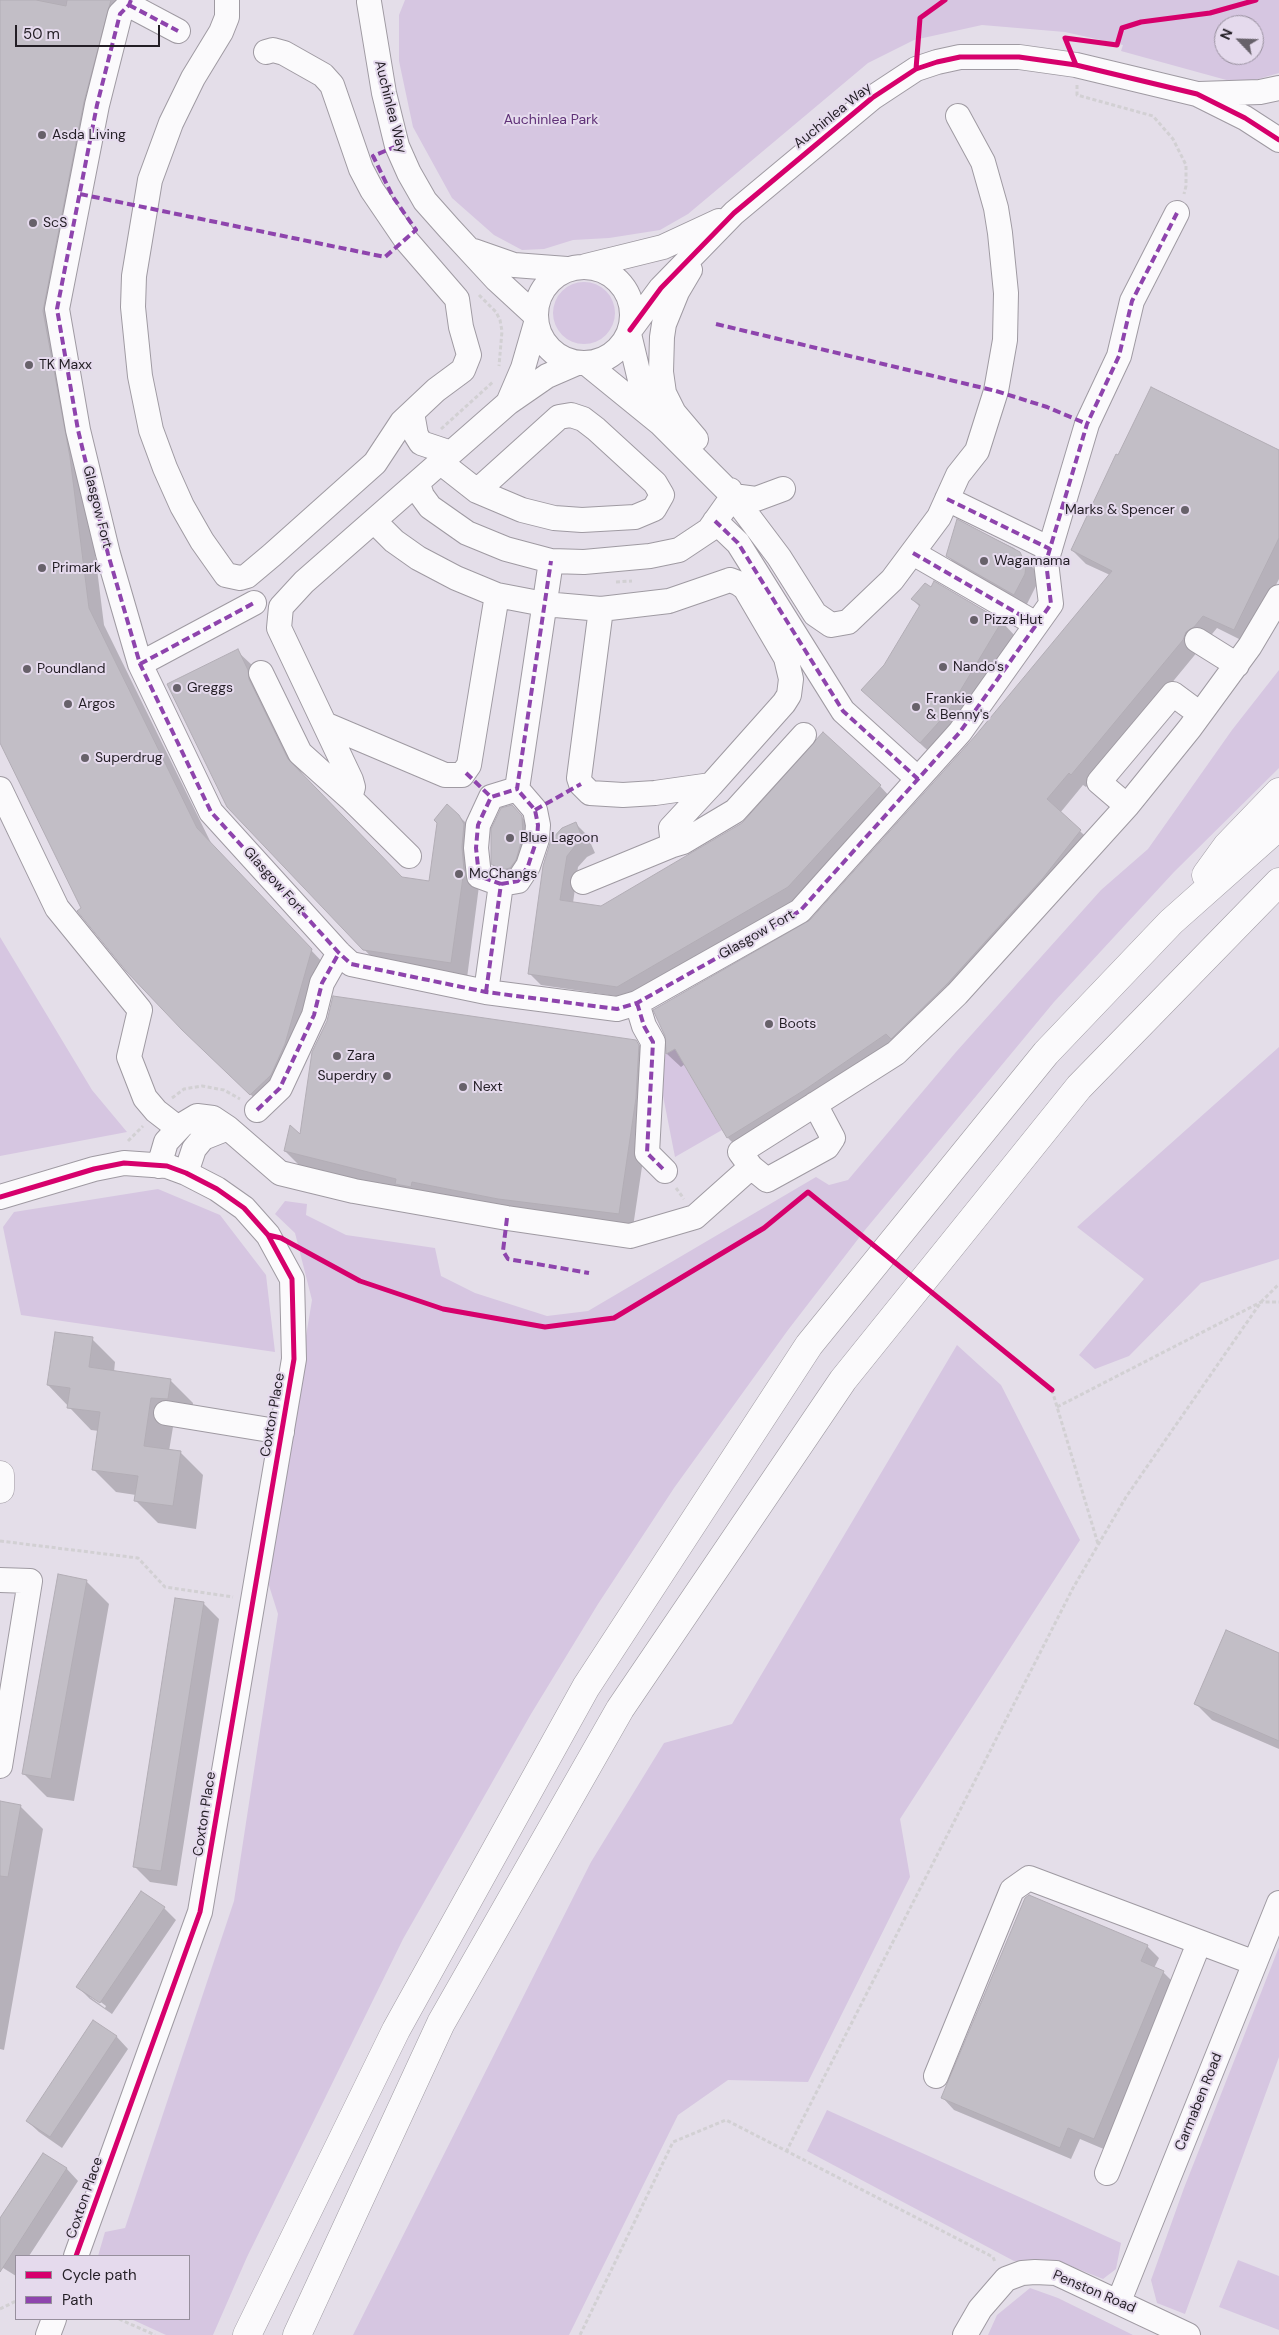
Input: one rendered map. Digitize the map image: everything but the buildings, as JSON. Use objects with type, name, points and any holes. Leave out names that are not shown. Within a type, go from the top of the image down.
[{"type":"main road","points":[[1171,922],[1228,846],[1279,792]]},
{"type":"main road","points":[[247,2335],[396,2030],[586,1687],[803,1354],[1046,1053],[1171,922],[1279,826]]},
{"type":"main road","points":[[297,2335],[441,2023],[620,1709],[670,1635],[843,1380],[1079,1087],[1279,882]]},
{"type":"main road","points":[[0,1475],[0,1489]]},
{"type":"street","points":[[228,0],[226,17],[221,32],[193,78],[171,123],[153,172],[142,220],[134,276],[134,333],[151,430],[182,506],[224,572],[229,577],[244,578],[375,463],[392,435],[436,390],[463,370],[469,355],[459,318],[457,299],[406,240],[372,190],[361,169],[336,93],[328,80],[323,75],[284,53],[273,50],[266,52]]},
{"type":"street","name":"Auchinlea Way","points":[[373,1],[384,93],[397,146],[408,173],[425,201],[497,280],[536,319]]},
{"type":"street","name":"Glasgow Fort","points":[[178,31],[130,3],[120,14],[97,105],[57,309],[78,430],[108,554],[140,664],[211,812],[351,964],[486,992],[617,1009],[637,1003],[800,911],[960,732],[1050,604],[1046,562],[1050,549]]},
{"type":"street","name":"Auchinlea Way","points":[[629,332],[661,288],[734,213],[872,98],[916,69],[960,57],[1019,57],[1076,65],[1197,94],[1245,118],[1279,140]]},
{"type":"street","name":"Auchinlea Way","points":[[1197,94],[1260,92],[1279,88]]},
{"type":"street","points":[[536,319],[544,342],[553,352],[581,363],[661,424],[733,496],[779,557],[815,614],[831,625],[848,622],[892,580],[938,517],[958,475],[977,451],[996,391],[1005,340],[1006,292],[996,208],[983,162],[958,116]]},
{"type":"street","name":"Auchinlea Way","points":[[470,249],[514,265],[576,268],[663,247],[734,213]]},
{"type":"street","points":[[946,499],[1050,549],[1087,424],[1119,356],[1132,301],[1177,213]]},
{"type":"street","points":[[712,237],[687,275],[670,309],[662,336],[660,372],[664,393],[674,412],[714,460],[733,496]]},
{"type":"street","points":[[350,798],[354,787],[279,628],[281,607],[291,594],[508,403],[547,376],[581,363],[600,361],[613,354],[629,332],[633,316],[631,301],[625,289],[612,275],[599,268],[576,268],[553,278],[542,290],[523,368],[508,403]]},
{"type":"street","points":[[629,332],[640,380],[661,424]]},
{"type":"street","points":[[412,413],[416,435],[421,443],[445,458],[477,491],[522,510],[554,518],[582,520],[635,517],[649,513],[659,505],[662,495],[655,483],[596,429],[583,419],[571,416],[559,417],[477,491]]},
{"type":"street","points":[[418,484],[425,502],[461,529],[506,549],[551,561],[615,560],[680,550],[701,538],[733,496]]},
{"type":"street","points":[[733,496],[756,499],[783,489]]},
{"type":"street","points":[[715,521],[738,543],[843,711],[918,779]]},
{"type":"street","points":[[375,522],[394,541],[418,558],[456,578],[497,595],[544,604],[601,608],[633,606],[677,599],[730,580],[746,588],[786,658],[791,679],[789,695],[671,828],[673,845]]},
{"type":"street","points":[[912,553],[1036,624]]},
{"type":"street","points":[[517,789],[491,797],[478,826],[476,848],[479,876],[501,884],[518,882],[528,866],[537,839],[538,826],[535,810],[517,789],[551,561]]},
{"type":"street","points":[[326,725],[444,775],[456,776],[466,773],[476,733],[497,595]]},
{"type":"street","points":[[815,1104],[833,1138],[827,1147],[767,1180],[752,1168],[740,1152],[815,1104],[896,1053],[957,994],[1126,806],[1237,665],[1279,597]]},
{"type":"street","points":[[140,664],[254,603]]},
{"type":"street","points":[[601,608],[582,745],[581,784],[590,793],[623,794],[711,785]]},
{"type":"street","points":[[1196,640],[1237,665]]},
{"type":"street","points":[[261,673],[300,753],[350,798],[409,856]]},
{"type":"street","points":[[1126,806],[1099,782],[1174,694],[1200,714]]},
{"type":"street","points":[[583,882],[683,842],[735,811],[804,735]]},
{"type":"street","points":[[0,789],[57,908],[140,1010],[129,1057],[145,1098],[156,1111],[178,1128]]},
{"type":"street","points":[[486,992],[501,884]]},
{"type":"street","points":[[257,1110],[280,1088],[314,1015],[322,983],[339,953]]},
{"type":"street","points":[[637,1003],[644,1026],[654,1042],[646,1153],[665,1171]]},
{"type":"street","points":[[159,1166],[166,1142],[178,1128],[197,1116],[213,1118],[228,1128],[280,1173],[354,1191],[507,1218],[630,1236],[695,1217],[752,1168]]},
{"type":"street","points":[[186,1173],[194,1149],[203,1138],[228,1128]]},
{"type":"street","name":"Coxton Place","points":[[0,1197],[94,1169],[124,1163],[159,1166],[186,1173],[217,1189],[244,1208],[268,1235],[292,1279],[294,1359],[200,1912],[76,2255]]},
{"type":"street","points":[[166,1413],[282,1432]]},
{"type":"street","points":[[0,1580],[30,1581],[0,1766]]},
{"type":"street","points":[[936,2076],[1012,1890],[1029,1878],[1255,1963]]},
{"type":"street","name":"Carmaben Road","points":[[1119,2301],[1279,1903]]},
{"type":"street","points":[[1108,2173],[1199,1943]]},
{"type":"street","name":"Penston Road","points":[[1006,2279],[1035,2272],[1056,2274],[1119,2301],[1188,2335]]},
{"type":"street","points":[[965,2335],[980,2310],[1006,2279]]},
{"type":"street","points":[[48,2335],[54,2320]]},
{"type":"path","points":[[1076,65],[1077,95],[1153,116],[1173,139],[1186,165],[1186,186],[1177,213]]},
{"type":"path","points":[[665,1171],[695,1217]]},
{"type":"path","points":[[786,2152],[1072,1588],[1126,1497],[1261,1302],[1279,1284]]},
{"type":"path","points":[[1057,1407],[1261,1302],[1279,1302]]},
{"type":"path","points":[[1045,1384],[1052,1390],[1098,1544]]},
{"type":"path","points":[[0,1541],[138,1558],[165,1587],[252,1599]]},
{"type":"path","points":[[580,2335],[673,2142],[726,2120],[993,2257],[1006,2279]]},
{"type":"path","points":[[0,2309],[15,2302]]},
{"type":"path","points":[[121,2320],[155,2335]]},
{"type":"green space","name":"Auchinlea Park","points":[[405,0],[1279,0],[1279,73],[1241,84],[1121,51],[1123,45],[1065,32],[982,25],[914,40],[868,63],[688,214],[660,230],[609,238],[573,240],[544,249],[522,250],[494,235],[452,198],[413,127],[399,61],[399,15]]},
{"type":"green space","points":[[584,282],[596,285],[606,291],[612,301],[615,313],[612,325],[606,335],[596,341],[584,344],[572,341],[562,335],[556,325],[553,313],[556,301],[562,291],[572,285]]},
{"type":"green space","points":[[1279,670],[1279,768],[1174,872],[1054,1002],[865,1230],[788,1330],[674,1488],[598,1604],[531,1714],[403,1939],[247,2257],[213,2335],[166,2335],[133,2320],[190,2320],[190,2255],[98,2255],[105,2232],[125,2228],[234,1901],[278,1614],[266,1576],[312,1300],[295,1233],[275,1214],[285,1201],[307,1204],[306,1215],[346,1235],[435,1248],[441,1276],[475,1293],[547,1316],[588,1311],[816,1177],[829,1185],[848,1180],[956,1052],[1101,890],[1148,849],[1232,730]]},
{"type":"green space","points":[[0,937],[92,1090],[127,1132],[0,1156]]},
{"type":"green space","points":[[1279,1047],[1279,1259],[1201,1283],[1129,1356],[1095,1369],[1079,1355],[1144,1279],[1077,1227]]},
{"type":"green space","points":[[675,1049],[722,1130],[675,1157],[656,1060]]},
{"type":"green space","points":[[158,1189],[220,1215],[266,1275],[275,1352],[21,1315],[3,1227],[14,1212]]},
{"type":"green space","points":[[957,1345],[1001,1385],[1080,1540],[900,1819],[910,1877],[808,2082],[728,2080],[678,2115],[569,2335],[353,2335],[591,1862],[664,1743],[732,1724]]},
{"type":"green space","points":[[1279,1947],[1279,2057],[1185,2314],[1157,2303],[1151,2280],[1184,2188]]},
{"type":"green space","points":[[827,2110],[1121,2243],[1116,2269],[1103,2279],[1068,2265],[1014,2261],[807,2151]]},
{"type":"green space","points":[[1238,2260],[1279,2276],[1279,2330],[1219,2307]]},
{"type":"green space","points":[[1030,2288],[1058,2298],[1133,2335],[988,2335],[997,2315]]},
{"type":"marked path","points":[[131,0],[129,5],[120,14],[97,105],[57,309],[78,430],[108,554],[140,664],[211,812],[339,953],[351,964],[486,992],[617,1009],[637,1003],[800,911],[960,732],[1051,604],[1046,562],[1087,424],[1119,356],[1132,301],[1177,213]]},
{"type":"marked path","points":[[129,5],[178,31]]},
{"type":"marked path","points":[[80,194],[385,257],[416,230],[393,197],[373,156],[397,146]]},
{"type":"marked path","points":[[716,324],[996,391],[1047,407],[1087,424]]},
{"type":"marked path","points":[[947,499],[1050,549]]},
{"type":"marked path","points":[[715,521],[738,543],[843,711],[918,779]]},
{"type":"marked path","points":[[913,553],[1036,624]]},
{"type":"marked path","points":[[486,992],[501,884],[479,876],[476,848],[478,825],[491,797],[517,789],[551,561]]},
{"type":"marked path","points":[[140,664],[254,603]]},
{"type":"marked path","points":[[466,773],[491,797]]},
{"type":"marked path","points":[[535,810],[581,784]]},
{"type":"marked path","points":[[501,884],[518,881],[528,866],[537,839],[538,825],[535,810],[517,789]]},
{"type":"marked path","points":[[257,1110],[280,1088],[314,1015],[322,983],[339,953]]},
{"type":"marked path","points":[[637,1003],[644,1026],[653,1042],[647,1153],[665,1171]]},
{"type":"marked path","points":[[507,1218],[503,1251],[508,1259],[589,1273]]},
{"type":"cycle path","points":[[916,69],[920,18],[945,0]]},
{"type":"cycle path","points":[[1076,65],[1065,38],[1117,45],[1122,28],[1141,22],[1210,13],[1256,0]]},
{"type":"cycle path","points":[[630,330],[661,288],[734,213],[872,98],[916,69],[937,62],[960,57],[1019,57],[1076,65],[1197,94],[1245,118],[1279,140]]},
{"type":"cycle path","points":[[0,1197],[94,1169],[124,1163],[167,1166],[186,1173],[217,1189],[244,1208],[268,1235],[292,1279],[294,1359],[200,1912],[76,2255]]},
{"type":"cycle path","points":[[268,1235],[281,1238],[360,1281],[443,1309],[545,1327],[614,1318],[764,1228],[808,1192],[1052,1390]]},
{"type":"place","name":"Asda Living","points":[[42,135]]},
{"type":"place","name":"ScS","points":[[33,223]]},
{"type":"place","name":"TK Maxx","points":[[29,365]]},
{"type":"place","name":"Marks & Spencer","points":[[1185,510]]},
{"type":"place","name":"Wagamama","points":[[984,561]]},
{"type":"place","name":"Primark","points":[[42,568]]},
{"type":"place","name":"Pizza Hut","points":[[974,620]]},
{"type":"place","name":"Nando's","points":[[943,667]]},
{"type":"place","name":"Poundland","points":[[27,669]]},
{"type":"place","name":"Greggs","points":[[177,688]]},
{"type":"place","name":"Argos","points":[[68,704]]},
{"type":"place","name":"Frankie & Benny's","points":[[916,707]]},
{"type":"place","name":"Superdrug","points":[[85,758]]},
{"type":"place","name":"Blue Lagoon","points":[[510,838]]},
{"type":"place","name":"McChangs","points":[[459,874]]},
{"type":"place","name":"Boots","points":[[769,1024]]},
{"type":"place","name":"Zara","points":[[337,1056]]},
{"type":"place","name":"Superdry","points":[[387,1076]]},
{"type":"place","name":"Next","points":[[463,1087]]}]
